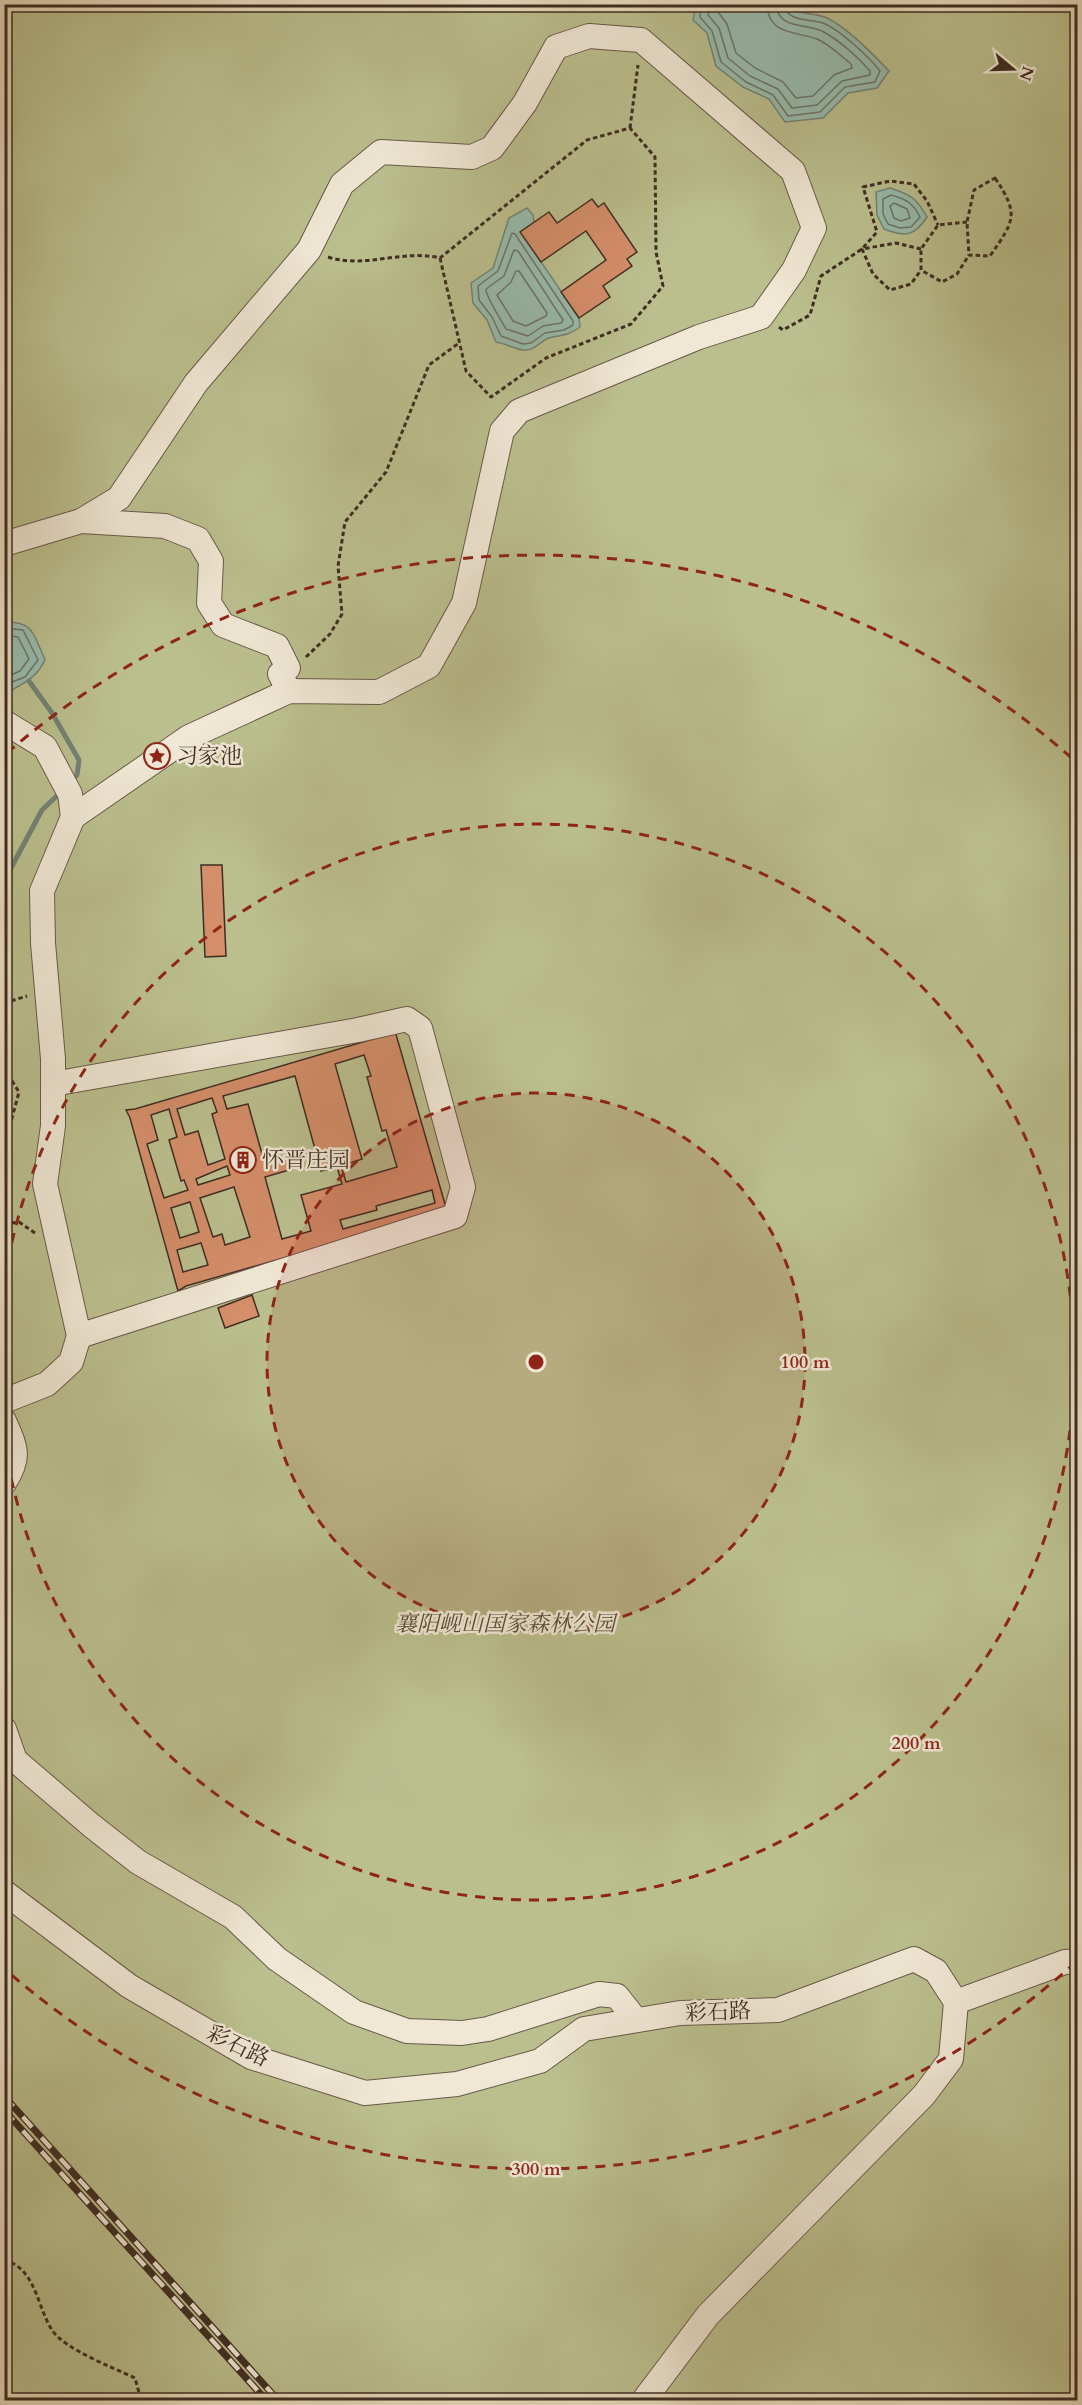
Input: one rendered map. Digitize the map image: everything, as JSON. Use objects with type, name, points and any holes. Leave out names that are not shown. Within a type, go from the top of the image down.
[{"type":"street","points":[[4,544],[81,521],[119,498],[196,383],[309,250],[342,184],[381,152],[472,157],[492,148],[525,103],[556,47],[589,36],[641,40],[793,171],[814,228],[794,270],[761,317],[699,337],[519,411],[502,430],[464,603],[429,666],[379,692],[289,692],[189,737],[73,818],[42,891],[43,943],[53,1059],[53,1126],[45,1184],[79,1336],[71,1362],[47,1384],[4,1401]]},
{"type":"street","points":[[81,521],[165,526],[198,538],[211,561],[209,603],[223,625],[277,646],[288,668],[280,674],[289,692]]},
{"type":"street","points":[[4,722],[45,747],[65,784],[73,818]]},
{"type":"street","points":[[53,1084],[358,1030],[407,1019],[420,1028],[463,1187],[455,1216],[79,1336]]},
{"type":"street","points":[[4,1421],[14,1445],[15,1467],[4,1483]]},
{"type":"street","points":[[4,1729],[10,1757],[92,1826],[138,1862],[233,1917],[277,1959],[354,2012],[407,2031],[462,2033],[488,2029],[599,1994],[618,1995],[636,2020]]},
{"type":"street","name":"彩石路","points":[[4,1892],[129,1986],[251,2057],[365,2093],[457,2084],[540,2061],[584,2029],[680,2013],[778,2010],[914,1959],[936,1971],[956,2002]]},
{"type":"street","points":[[645,2400],[708,2315],[924,2095],[951,2059],[956,2002],[1065,1962],[1077,1961]]},
{"type":"path","points":[[440,258],[466,371],[491,397],[546,358],[631,324],[663,286],[656,252],[656,158],[630,128],[641,40]]},
{"type":"path","points":[[440,258],[587,140],[630,128]]},
{"type":"path","points":[[921,270],[942,282],[957,274],[969,255],[967,222],[974,190],[995,178],[1010,200],[1010,226],[990,256],[969,255]]},
{"type":"path","points":[[761,317],[783,330],[810,315],[821,276],[862,249],[877,232],[863,187],[890,181],[914,184],[927,201],[938,225]]},
{"type":"path","points":[[862,249],[873,274],[890,290],[911,284],[921,270],[921,249],[938,225],[967,222]]},
{"type":"path","points":[[862,249],[896,243],[921,249]]},
{"type":"path","points":[[309,250],[342,262],[425,254],[440,258]]},
{"type":"path","points":[[288,668],[310,655],[330,634],[342,614],[338,566],[345,522],[386,472],[429,365],[459,343]]},
{"type":"path","points":[[4,1068],[18,1092],[8,1133],[4,1137]]},
{"type":"path","points":[[4,1224],[19,1222],[41,1238],[58,1241]]},
{"type":"path","points":[[4,2260],[26,2273],[52,2332],[79,2352],[135,2378],[141,2400]]},
{"type":"green space","name":"襄阳岘山国家森林公园","points":[[4,5],[1077,5],[1077,2400],[5,2400]]},
{"type":"water","points":[[696,5],[788,5],[797,11],[822,16],[835,22],[852,35],[889,71],[877,88],[848,93],[823,118],[785,122],[769,99],[743,87],[716,66],[707,33],[693,20]]},
{"type":"water","points":[[890,188],[913,198],[927,217],[913,232],[903,234],[884,229],[877,215],[876,192]]},
{"type":"water","points":[[527,208],[533,215],[534,222],[521,232],[579,318],[580,327],[568,334],[546,339],[531,349],[524,350],[496,342],[487,320],[473,303],[471,283],[493,268],[509,218]]},
{"type":"water","points":[[5,622],[28,627],[35,636],[45,659],[35,675],[8,692],[5,690]]},
{"type":"building","points":[[592,199],[598,207],[604,203],[637,252],[627,259],[632,266],[603,286],[610,297],[579,318],[561,292],[606,260],[586,231],[541,262],[520,232],[549,212],[557,223]]},
{"type":"building","points":[[201,865],[222,865],[226,956],[205,957]]},
{"type":"building","name":"怀晋庄园","points":[[395,1031],[447,1211],[186,1286],[178,1291],[126,1110]],"holes":[[[364,1055],[371,1076],[367,1077],[382,1131],[386,1130],[397,1167],[346,1182],[341,1166],[362,1159],[335,1064]],[[295,1076],[321,1171],[337,1167],[342,1184],[301,1195],[311,1231],[282,1239],[265,1177],[296,1168],[292,1154],[264,1161],[248,1104],[227,1109],[223,1096]],[[212,1098],[217,1112],[212,1114],[225,1159],[208,1165],[198,1131],[185,1135],[177,1109]],[[169,1109],[177,1137],[169,1140],[181,1181],[184,1180],[188,1190],[164,1198],[147,1144],[158,1140],[151,1115]],[[227,1166],[230,1175],[198,1185],[196,1179]],[[234,1187],[250,1237],[225,1245],[222,1234],[213,1237],[200,1198]],[[432,1190],[435,1203],[343,1229],[340,1220],[377,1210],[376,1206]],[[190,1202],[199,1232],[180,1238],[171,1208]],[[201,1243],[208,1265],[183,1272],[177,1250]]]},
{"type":"building","points":[[252,1295],[259,1316],[225,1328],[218,1308]]},
{"type":"waterway","points":[[29,681],[52,713],[79,760],[77,775],[70,782]]},
{"type":"waterway","points":[[4,884],[42,810],[62,791]]},
{"type":"railway","points":[[4,2096],[278,2400]]},
{"type":"railway","points":[[4,2110],[266,2400]]},
{"type":"place","name":"习家池","points":[[157,756]]},
{"type":"place","name":"怀晋庄园","points":[[243,1160]]}]
